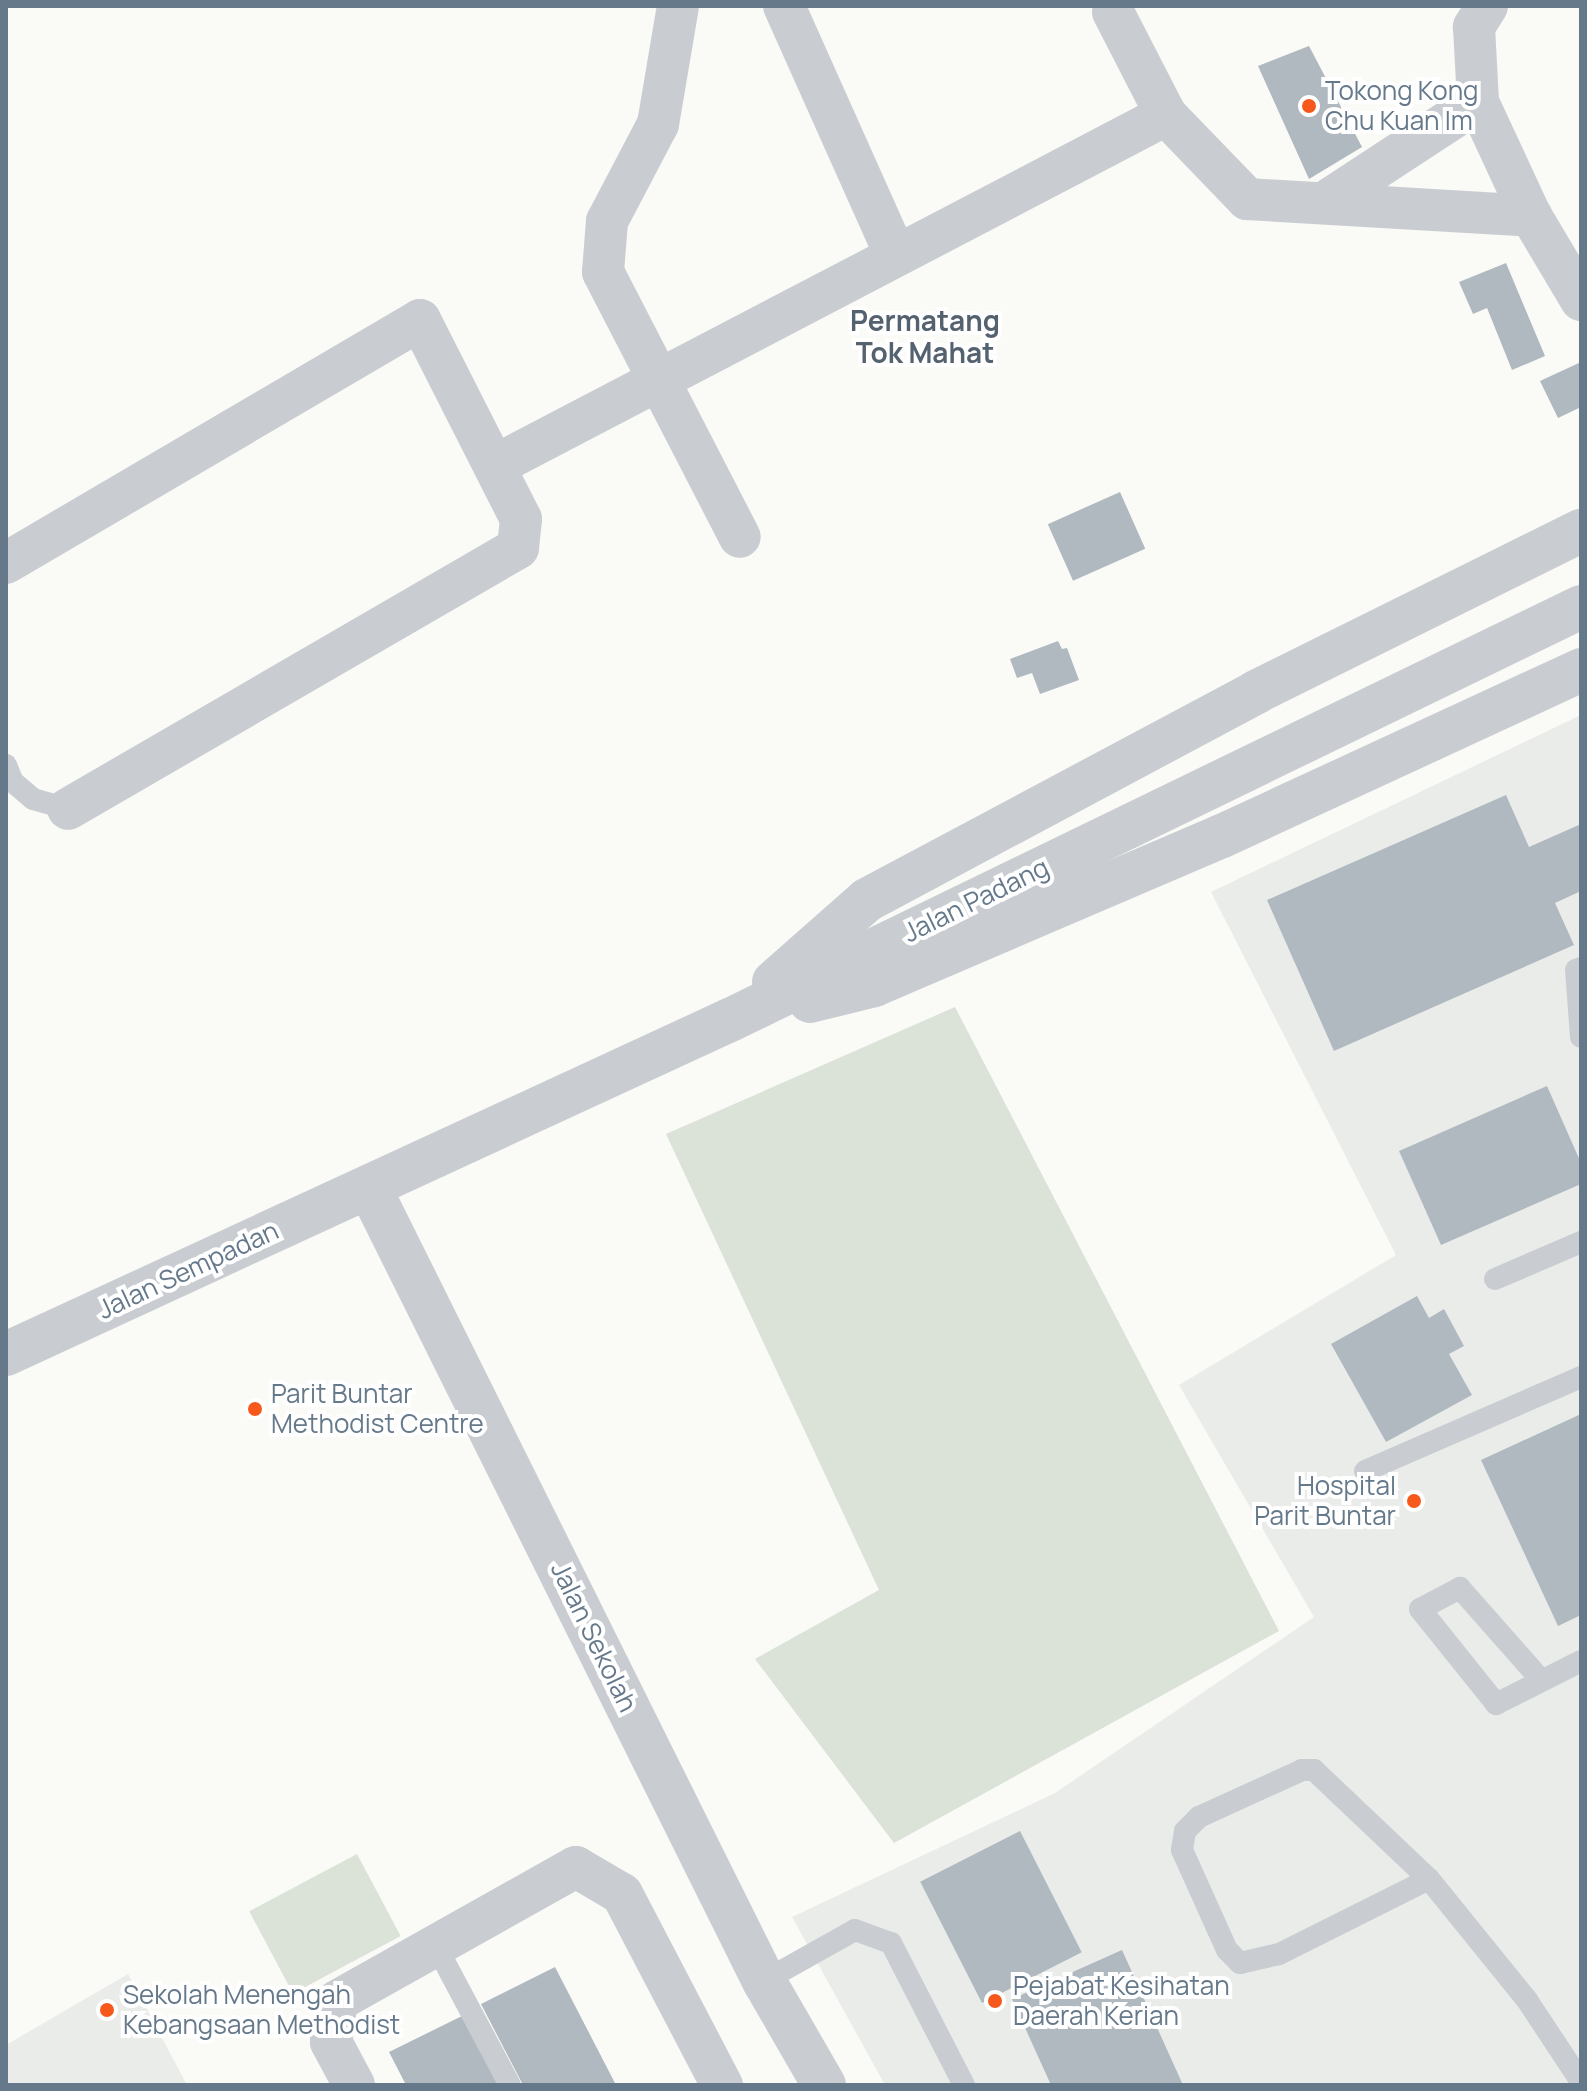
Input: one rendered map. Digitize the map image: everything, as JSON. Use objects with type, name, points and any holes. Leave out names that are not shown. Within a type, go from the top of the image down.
[{"type":"street","points":[[678,6],[658,124],[607,221],[603,272],[740,537]]},
{"type":"street","points":[[784,6],[895,254]]},
{"type":"street","points":[[1487,6],[1474,27],[1478,102],[1531,216],[1581,300]]},
{"type":"street","points":[[1113,12],[1166,115],[1247,199],[1531,216]]},
{"type":"street","points":[[1325,202],[1478,102]]},
{"type":"street","points":[[496,465],[656,377],[1166,115]]},
{"type":"street","points":[[6,563],[420,320],[521,519],[518,548],[68,809]]},
{"type":"street","points":[[730,1020],[867,900],[1256,692],[1581,531]]},
{"type":"street","name":"Jalan Padang","points":[[369,1187],[730,1020],[1581,607]]},
{"type":"street","points":[[730,1020],[874,985],[1222,836],[1581,670]]},
{"type":"street","name":"Jalan Sempadan","points":[[6,1354],[369,1187]]},
{"type":"street","name":"Jalan Sekolah","points":[[369,1187],[764,1981],[824,2085]]},
{"type":"street","points":[[354,2085],[331,2042],[337,2001],[576,1867],[622,1894],[722,2085]]},
{"type":"lane","points":[[6,765],[13,782],[33,799],[68,809]]},
{"type":"lane","points":[[1581,968],[1576,970],[1581,1037]]},
{"type":"lane","points":[[1495,1279],[1581,1242]]},
{"type":"lane","points":[[1365,1471],[1581,1377]]},
{"type":"lane","points":[[1541,1680],[1460,1588],[1420,1609],[1496,1704],[1581,1661]]},
{"type":"lane","points":[[1429,1879],[1279,1954],[1240,1963],[1227,1950],[1182,1850],[1185,1831],[1199,1817],[1302,1770],[1314,1770],[1429,1879],[1527,2000],[1581,2082]]},
{"type":"lane","points":[[764,1981],[855,1930],[891,1943],[964,2085]]},
{"type":"lane","points":[[436,1946],[510,2085]]},
{"type":"shaded area","name":"Hospital Parit Buntar","points":[[1581,715],[1581,2085],[885,2085],[792,1917],[1055,1793],[1314,1617],[1179,1385],[1396,1255],[1211,892]]},
{"type":"shaded area","points":[[955,1007],[1279,1631],[894,1843],[755,1659],[879,1590],[666,1134]]},
{"type":"shaded area","points":[[357,1854],[401,1936],[293,1993],[249,1911]]},
{"type":"shaded area","name":"Sekolah Menengah Kebangsaan Methodist","points":[[128,1974],[187,2085],[6,2085],[6,2045]]},
{"type":"building","name":"Tokong Kong Chu Kuan Im","points":[[1309,46],[1362,147],[1309,179],[1258,66]]},
{"type":"building","points":[[1506,263],[1545,356],[1512,370],[1487,308],[1473,314],[1459,282]]},
{"type":"building","points":[[1581,362],[1581,407],[1558,418],[1540,381]]},
{"type":"building","points":[[1120,492],[1145,549],[1073,581],[1048,524]]},
{"type":"building","points":[[1058,641],[1062,649],[1067,648],[1079,680],[1040,694],[1032,673],[1017,678],[1010,659]]},
{"type":"building","points":[[1506,795],[1529,847],[1581,824],[1581,891],[1555,903],[1574,945],[1334,1051],[1267,900]]},
{"type":"building","points":[[1547,1086],[1581,1163],[1581,1184],[1441,1245],[1399,1151]]},
{"type":"building","points":[[1417,1296],[1429,1318],[1444,1309],[1464,1346],[1449,1354],[1472,1395],[1386,1442],[1331,1344]]},
{"type":"building","points":[[1581,1414],[1581,1615],[1558,1626],[1481,1460]]},
{"type":"building","points":[[1020,1831],[1082,1952],[982,2003],[920,1882]]},
{"type":"building","points":[[1122,1950],[1183,2085],[1051,2085],[1012,1999]]},
{"type":"building","points":[[555,1967],[616,2085],[523,2085],[481,2004]]},
{"type":"building","points":[[464,2015],[499,2085],[406,2085],[389,2052]]},
{"type":"place","name":"Tokong Kong Chu Kuan Im","points":[[1309,106]]},
{"type":"place","name":"Parit Buntar Methodist Centre","points":[[255,1409]]},
{"type":"place","name":"Hospital Parit Buntar","points":[[1414,1501]]},
{"type":"place","name":"Pejabat Kesihatan Daerah Kerian","points":[[995,2001]]},
{"type":"place","name":"Sekolah Menengah Kebangsaan Methodist","points":[[107,2010]]},
{"type":"district","name":"Permatang Tok Mahat","points":[[925,336]]}]
